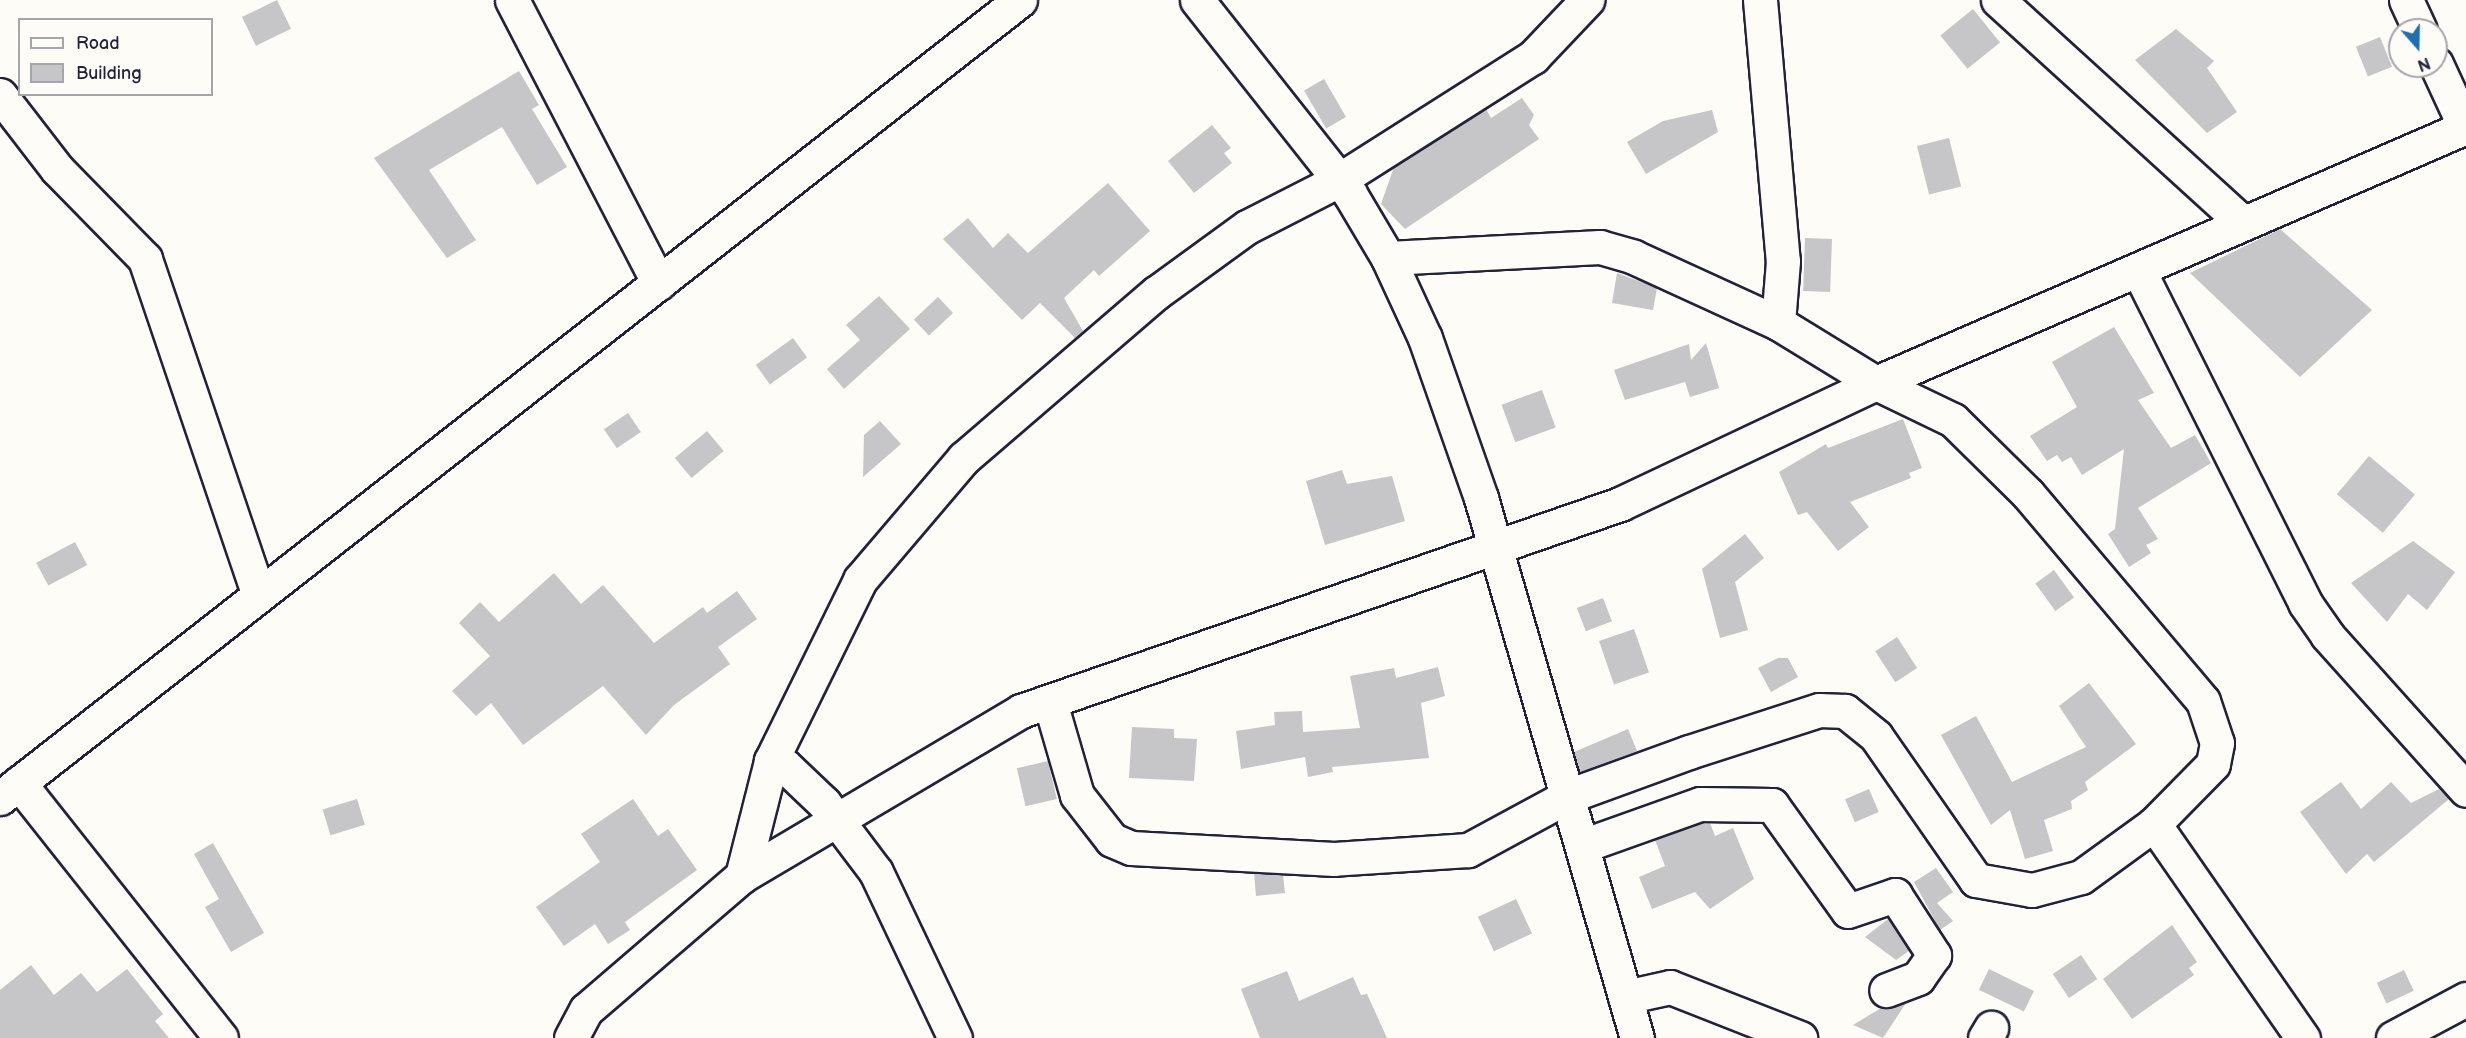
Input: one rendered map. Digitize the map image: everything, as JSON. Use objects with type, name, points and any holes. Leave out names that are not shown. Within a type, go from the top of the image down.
[{"type":"main road","points":[[512,0],[658,283]]},
{"type":"main road","points":[[221,1038],[10,790],[258,592],[1020,0]]},
{"type":"main road","points":[[742,876],[771,761],[860,580],[964,458],[1156,293],[1247,227],[1339,180],[1533,57],[1587,0]]},
{"type":"main road","points":[[1760,0],[1783,261],[1778,323]]},
{"type":"main road","points":[[1998,0],[2241,221]]},
{"type":"main road","points":[[2406,0],[2414,18]]},
{"type":"main road","points":[[1202,3],[1339,180],[1388,258],[1425,338],[1495,545],[1637,1038]]},
{"type":"main road","points":[[571,1038],[586,1010],[742,876],[1021,711],[1495,545],[1620,504],[1876,383],[2139,271],[2241,221],[2466,128],[2443,78]]},
{"type":"main road","points":[[0,95],[57,169],[145,259],[258,592]]},
{"type":"main road","points":[[1050,702],[1077,795],[1100,830],[1131,848],[1334,859],[1468,849],[1568,796],[1797,717],[1845,711],[1876,736],[1976,880],[2032,890],[2059,886],[2081,877],[2154,824],[2213,764],[2214,721],[2204,701],[1990,454],[1953,420],[1876,383],[1778,323],[1634,257],[1599,247],[1388,258]]},
{"type":"main road","points":[[2139,271],[2305,603],[2327,635],[2466,790]]},
{"type":"main road","points":[[771,761],[785,766],[838,820],[897,910],[955,1038]]},
{"type":"main road","points":[[1582,846],[1700,804],[1772,805],[1848,911],[1895,895],[1934,955],[1918,978],[1886,990]]},
{"type":"main road","points":[[2154,824],[2303,1038]]},
{"type":"main road","points":[[1625,997],[1670,987],[1800,1038]]},
{"type":"main road","points":[[2393,1038],[2466,999]]},
{"type":"building","points":[[277,0],[291,29],[256,46],[242,17]]},
{"type":"building","points":[[1973,9],[2000,42],[1967,69],[1940,35]]},
{"type":"building","points":[[2176,29],[2214,61],[2207,68],[2237,112],[2207,133],[2135,60]]},
{"type":"building","points":[[2380,37],[2388,57],[2388,68],[2368,76],[2356,47]]},
{"type":"building","points":[[519,71],[539,105],[532,109],[567,167],[537,185],[502,127],[429,170],[476,240],[447,258],[374,158]]},
{"type":"building","points":[[1324,79],[1346,117],[1326,129],[1304,90]]},
{"type":"building","points":[[1522,98],[1534,115],[1529,125],[1539,139],[1405,229],[1381,204],[1394,167],[1486,109],[1491,118]]},
{"type":"building","points":[[1712,110],[1718,132],[1646,174],[1627,142],[1663,121]]},
{"type":"building","points":[[1212,125],[1231,148],[1224,153],[1232,163],[1194,193],[1168,161]]},
{"type":"building","points":[[1949,138],[1961,187],[1929,194],[1917,146]]},
{"type":"building","points":[[1108,183],[1150,231],[1099,276],[1094,270],[1064,298],[1083,331],[1075,338],[1040,303],[1022,320],[943,239],[968,218],[993,248],[1008,233],[1028,253]]},
{"type":"building","points":[[2280,229],[2372,310],[2300,377],[2190,273]]},
{"type":"building","points":[[1805,238],[1832,239],[1830,292],[1803,291]]},
{"type":"building","points":[[1617,273],[1657,288],[1653,310],[1612,303]]},
{"type":"building","points":[[879,296],[910,329],[844,389],[827,369],[860,340],[846,325]]},
{"type":"building","points":[[938,297],[953,313],[929,336],[914,320]]},
{"type":"building","points":[[2114,327],[2154,393],[2138,400],[2171,448],[2195,435],[2211,463],[2138,508],[2158,539],[2146,545],[2151,553],[2129,567],[2108,534],[2115,529],[2124,449],[2082,475],[2071,457],[2062,462],[2057,455],[2047,461],[2030,436],[2077,407],[2052,362]]},
{"type":"building","points":[[793,338],[807,357],[770,384],[756,365]]},
{"type":"building","points":[[1706,343],[1719,388],[1690,397],[1685,382],[1625,400],[1614,370],[1689,344],[1691,360]]},
{"type":"building","points":[[1542,390],[1556,428],[1515,442],[1502,405]]},
{"type":"building","points":[[628,413],[641,432],[617,448],[604,429]]},
{"type":"building","points":[[1903,419],[1922,468],[1909,473],[1911,478],[1850,502],[1869,527],[1838,551],[1807,512],[1798,515],[1779,472],[1826,444],[1828,448]]},
{"type":"building","points":[[880,421],[901,444],[863,477],[864,435]]},
{"type":"building","points":[[707,431],[724,451],[692,478],[675,458]]},
{"type":"building","points":[[2369,456],[2415,495],[2383,533],[2337,494]]},
{"type":"building","points":[[1342,470],[1347,484],[1392,476],[1405,521],[1325,545],[1306,481]]},
{"type":"building","points":[[1745,534],[1764,558],[1735,582],[1748,630],[1720,638],[1702,569]]},
{"type":"building","points":[[2413,541],[2455,572],[2427,610],[2408,594],[2387,622],[2351,583]]},
{"type":"building","points":[[75,542],[87,565],[48,586],[36,563]]},
{"type":"building","points":[[2054,570],[2074,598],[2055,611],[2035,584]]},
{"type":"building","points":[[554,573],[581,604],[603,585],[654,643],[703,607],[707,613],[737,591],[757,619],[718,647],[730,664],[674,705],[646,735],[603,686],[523,745],[491,703],[476,716],[452,691],[490,656],[459,623],[480,602],[499,622]]},
{"type":"building","points":[[1603,598],[1612,621],[1586,631],[1577,608]]},
{"type":"building","points":[[1634,629],[1649,672],[1614,685],[1599,641]]},
{"type":"building","points":[[1897,637],[1917,668],[1895,682],[1875,651]]},
{"type":"building","points":[[1778,658],[1788,658],[1798,677],[1771,692],[1758,668]]},
{"type":"building","points":[[1438,667],[1445,696],[1421,703],[1429,758],[1332,767],[1333,772],[1308,777],[1305,757],[1241,769],[1236,731],[1275,725],[1274,712],[1302,711],[1303,732],[1360,728],[1350,676],[1394,668],[1396,678]]},
{"type":"building","points":[[2089,683],[2136,744],[2085,782],[2088,790],[2071,801],[2072,809],[2044,820],[2053,851],[2025,859],[2010,810],[1991,825],[1941,735],[1976,716],[2012,782],[2086,747],[2059,706]]},
{"type":"building","points":[[1132,727],[1174,729],[1174,738],[1197,739],[1194,781],[1129,778]]},
{"type":"building","points":[[1628,729],[1637,751],[1580,772],[1574,752]]},
{"type":"building","points":[[1048,761],[1057,799],[1026,806],[1017,768]]},
{"type":"building","points":[[2341,782],[2361,809],[2391,782],[2411,803],[2439,789],[2449,799],[2374,862],[2367,854],[2346,874],[2300,812]]},
{"type":"building","points":[[1869,789],[1879,812],[1855,822],[1845,799]]},
{"type":"building","points":[[357,799],[365,825],[330,835],[323,810]]},
{"type":"building","points":[[633,799],[658,836],[668,829],[697,870],[625,922],[630,930],[608,944],[595,924],[564,946],[536,907],[600,862],[581,834]]},
{"type":"building","points":[[1703,823],[1710,823],[1715,836],[1733,828],[1754,879],[1710,909],[1695,892],[1652,909],[1639,877],[1665,866],[1655,840]]},
{"type":"building","points":[[213,843],[264,933],[231,952],[205,907],[219,899],[194,854]]},
{"type":"building","points":[[1936,868],[1953,892],[1937,903],[1953,921],[1940,930],[1914,882]]},
{"type":"building","points":[[1254,873],[1283,875],[1285,893],[1256,896]]},
{"type":"building","points":[[1516,899],[1532,933],[1494,951],[1478,917]]},
{"type":"building","points":[[1888,919],[1909,951],[1896,960],[1865,937]]},
{"type":"building","points":[[2172,925],[2197,962],[2189,968],[2194,975],[2132,1019],[2103,979]]},
{"type":"building","points":[[2081,955],[2097,979],[2069,998],[2053,974]]},
{"type":"building","points":[[31,965],[54,995],[81,973],[97,992],[127,969],[163,1014],[155,1021],[169,1038],[0,1038],[0,990]]},
{"type":"building","points":[[1989,969],[2034,991],[2024,1012],[1979,990]]},
{"type":"building","points":[[2404,970],[2414,991],[2387,1004],[2377,983]]},
{"type":"building","points":[[1287,971],[1299,1001],[1353,977],[1361,995],[1367,994],[1387,1038],[1260,1038],[1241,989]]},
{"type":"building","points":[[1906,1003],[1883,1038],[1853,1025],[1881,1008]]}]
